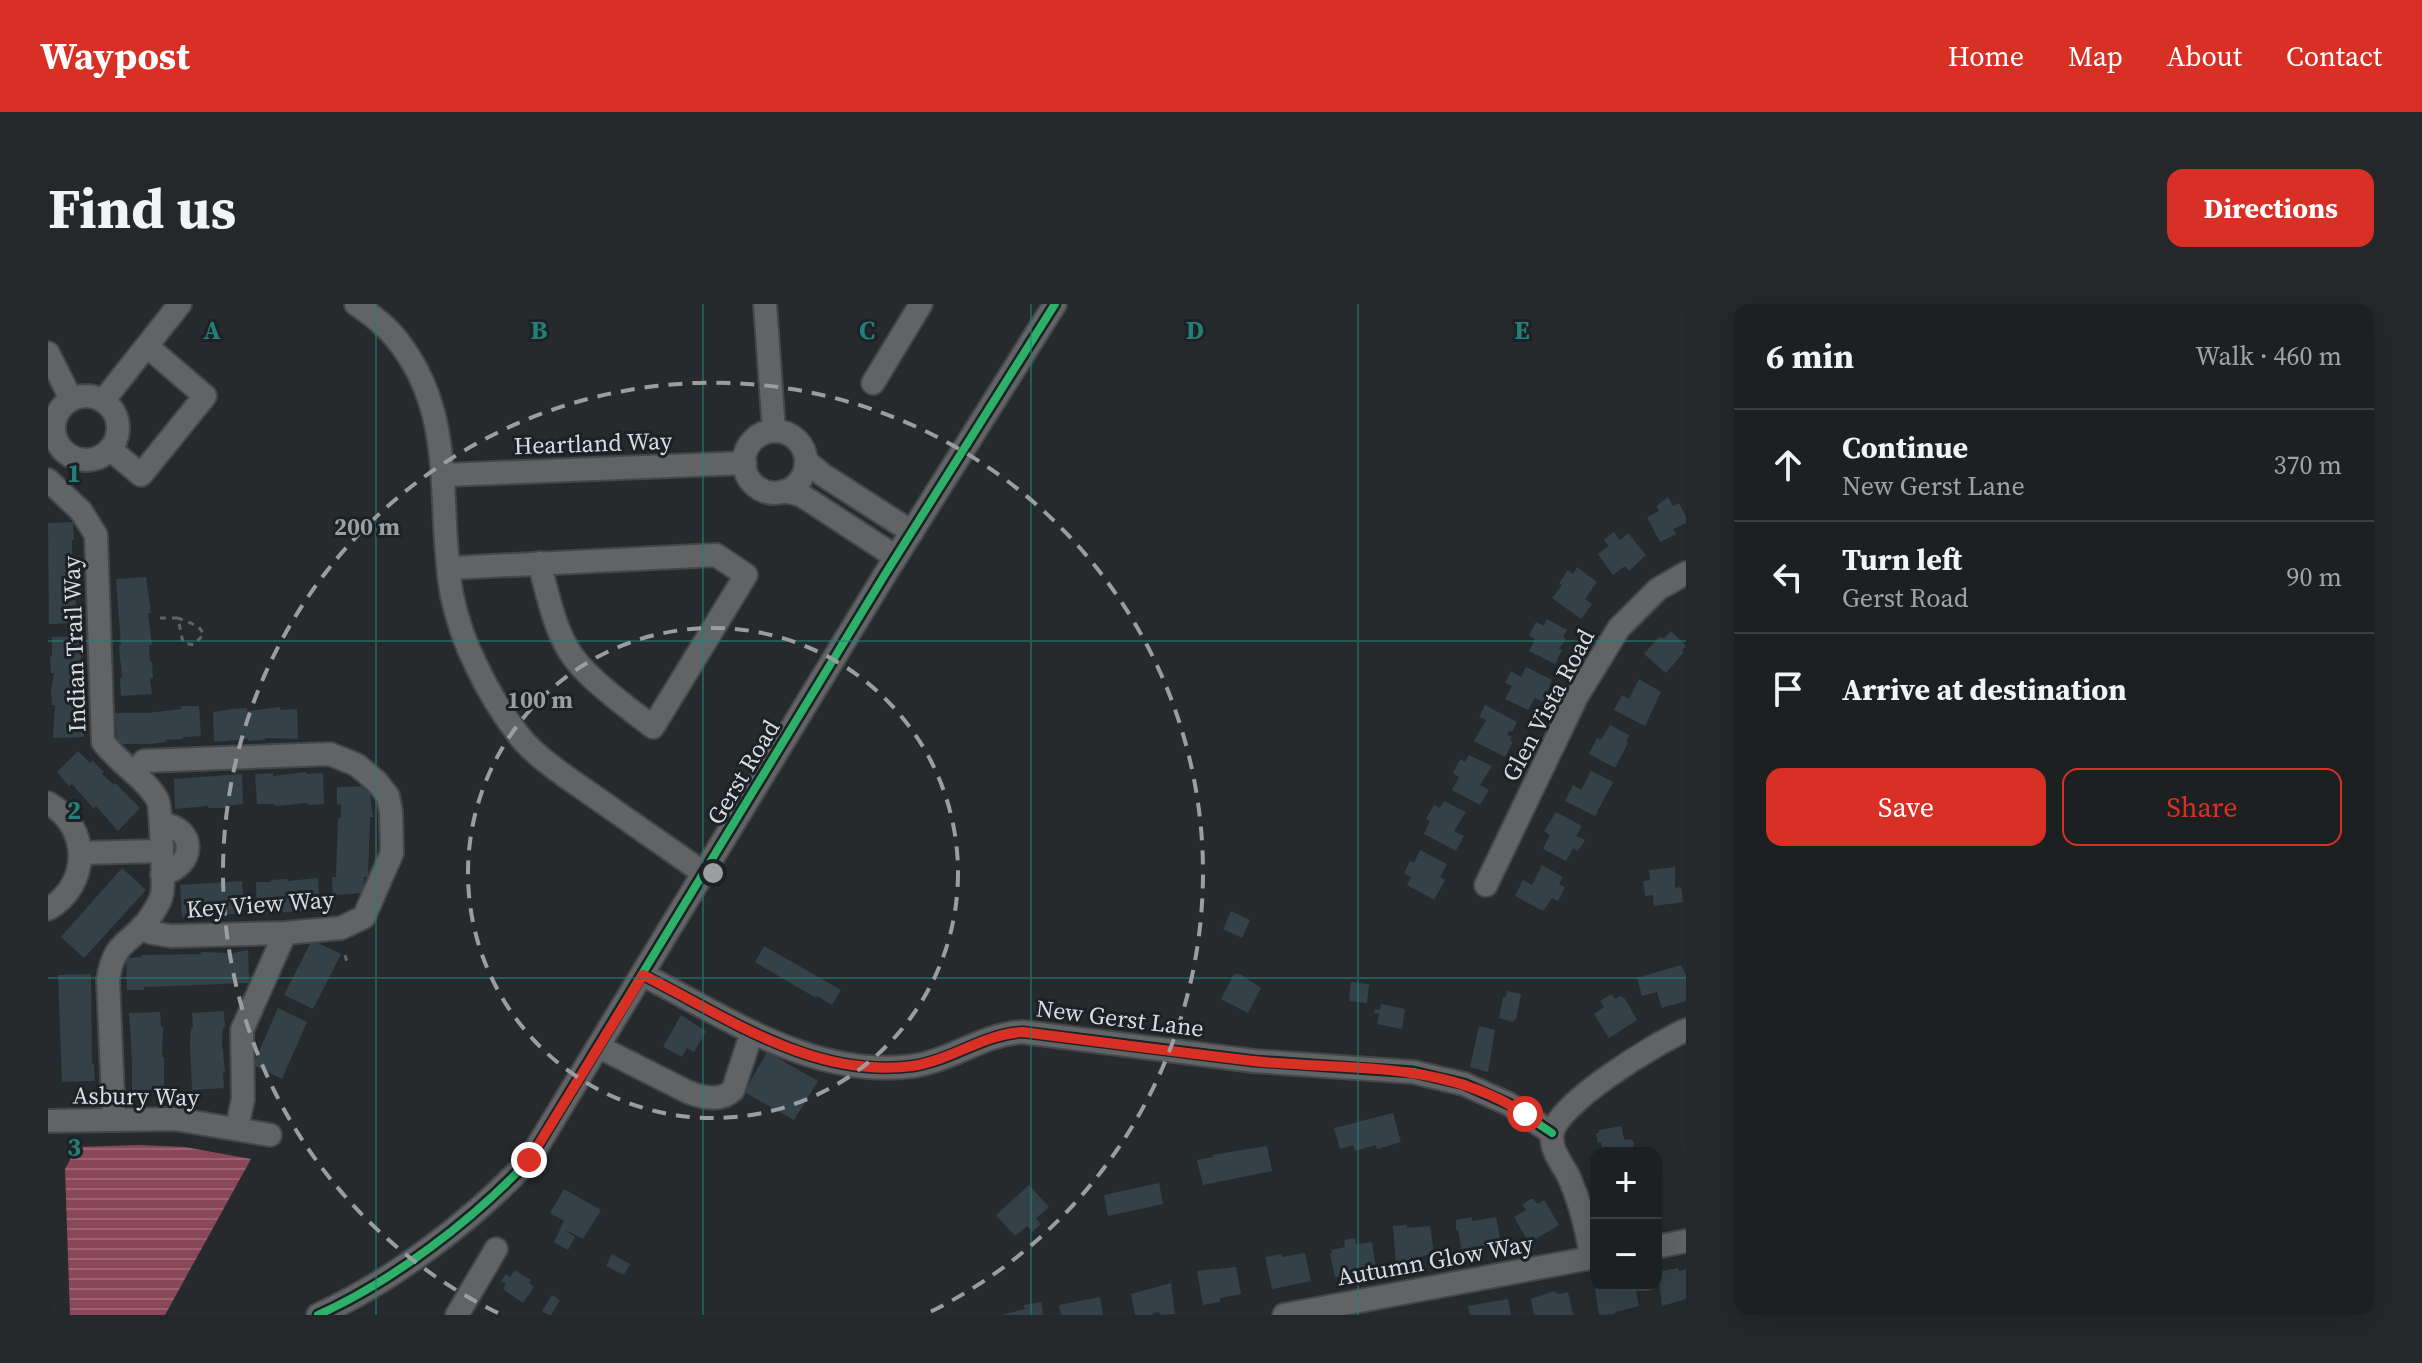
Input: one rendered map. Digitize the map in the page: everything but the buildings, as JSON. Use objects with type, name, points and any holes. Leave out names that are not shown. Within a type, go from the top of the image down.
[{"type":"street","points":[[103,401],[180,304]]},
{"type":"street","points":[[356,304],[378,320],[401,345],[426,388],[438,427],[452,595],[466,642],[495,700],[521,738],[563,775],[705,874]]},
{"type":"street","points":[[765,304],[774,431]]},
{"type":"street","points":[[873,383],[921,304]]},
{"type":"street","name":"Gerst Road","points":[[318,1315],[377,1284],[450,1232],[504,1187],[529,1160],[896,557],[1055,304]]},
{"type":"street","points":[[110,449],[141,475],[205,396],[148,347]]},
{"type":"street","points":[[48,353],[71,399]]},
{"type":"street","points":[[82,396],[103,401],[117,418],[116,440],[102,456],[83,460],[73,458],[58,444],[54,424],[62,406],[82,396]]},
{"type":"street","points":[[785,491],[801,480],[805,451],[793,436],[774,431],[754,439],[748,447],[745,463],[749,478],[756,486],[766,491],[801,495],[896,557]]},
{"type":"street","points":[[48,471],[64,452]]},
{"type":"street","points":[[806,461],[912,532]]},
{"type":"street","name":"Heartland Way","points":[[444,475],[745,463]]},
{"type":"street","name":"Indian Trail Way","points":[[48,480],[81,511],[96,535],[103,742],[158,801],[161,824],[162,894],[151,916],[119,947],[111,962],[108,980],[114,1119]]},
{"type":"street","points":[[450,568],[539,563],[716,555],[746,575],[653,727],[618,701],[573,657],[556,624],[539,563]]},
{"type":"street","name":"Glen Vista Road","points":[[1486,885],[1577,696],[1619,628],[1658,589],[1686,573]]},
{"type":"street","name":"Key View Way","points":[[135,773],[144,761],[330,754],[357,765],[377,782],[388,796],[391,812],[392,853],[364,917],[341,928],[171,936],[152,933],[142,927]]},
{"type":"street","points":[[48,803],[69,821],[79,842],[80,853],[80,866],[71,889],[49,909]]},
{"type":"street","points":[[161,824],[179,829],[188,845],[184,863],[162,874]]},
{"type":"street","points":[[80,853],[161,851]]},
{"type":"street","points":[[237,1128],[243,1099],[242,1030],[285,933]]},
{"type":"street","name":"New Gerst Lane","points":[[643,975],[752,1032],[801,1054],[831,1061],[867,1066],[911,1066],[931,1062],[991,1037],[1023,1032],[1254,1061],[1413,1072],[1464,1084],[1509,1104],[1552,1133]]},
{"type":"street","points":[[1590,1243],[1568,1175],[1555,1153],[1552,1133],[1571,1104],[1656,1044],[1686,1030]]},
{"type":"street","points":[[599,1047],[700,1097],[720,1097],[733,1090],[752,1032]]},
{"type":"street","name":"Asbury Way","points":[[48,1121],[175,1119],[270,1135]]},
{"type":"street","points":[[1662,1246],[1686,1241]]},
{"type":"street","points":[[457,1315],[496,1249]]},
{"type":"street","name":"Autumn Glow Way","points":[[1284,1315],[1590,1259]]},
{"type":"path","points":[[160,618],[178,618],[198,626],[204,634],[201,640],[194,645],[183,643],[178,618]]},
{"type":"path","points":[[345,955],[347,962]]},
{"type":"path","points":[[178,1088],[178,1094]]},
{"type":"path","points":[[156,1104],[163,1096],[178,1094],[190,1097],[200,1107]]},
{"type":"shaded area","points":[[77,1147],[185,1147],[251,1159],[165,1315],[70,1315],[65,1169]]},
{"type":"cycle path","points":[[318,1315],[375,1285],[431,1247],[483,1205],[529,1160],[884,576],[1055,304]]},
{"type":"cycle path","points":[[643,975],[772,1041],[840,1063],[876,1068],[913,1066],[995,1037],[1023,1032],[1254,1061],[1413,1072],[1464,1084],[1509,1104],[1552,1133]]},
{"type":"route","points":[[529,1160],[643,975],[777,1044],[831,1061],[867,1066],[911,1066],[948,1057],[991,1037],[1023,1032],[1254,1061],[1433,1075],[1464,1084],[1525,1114]]}]
